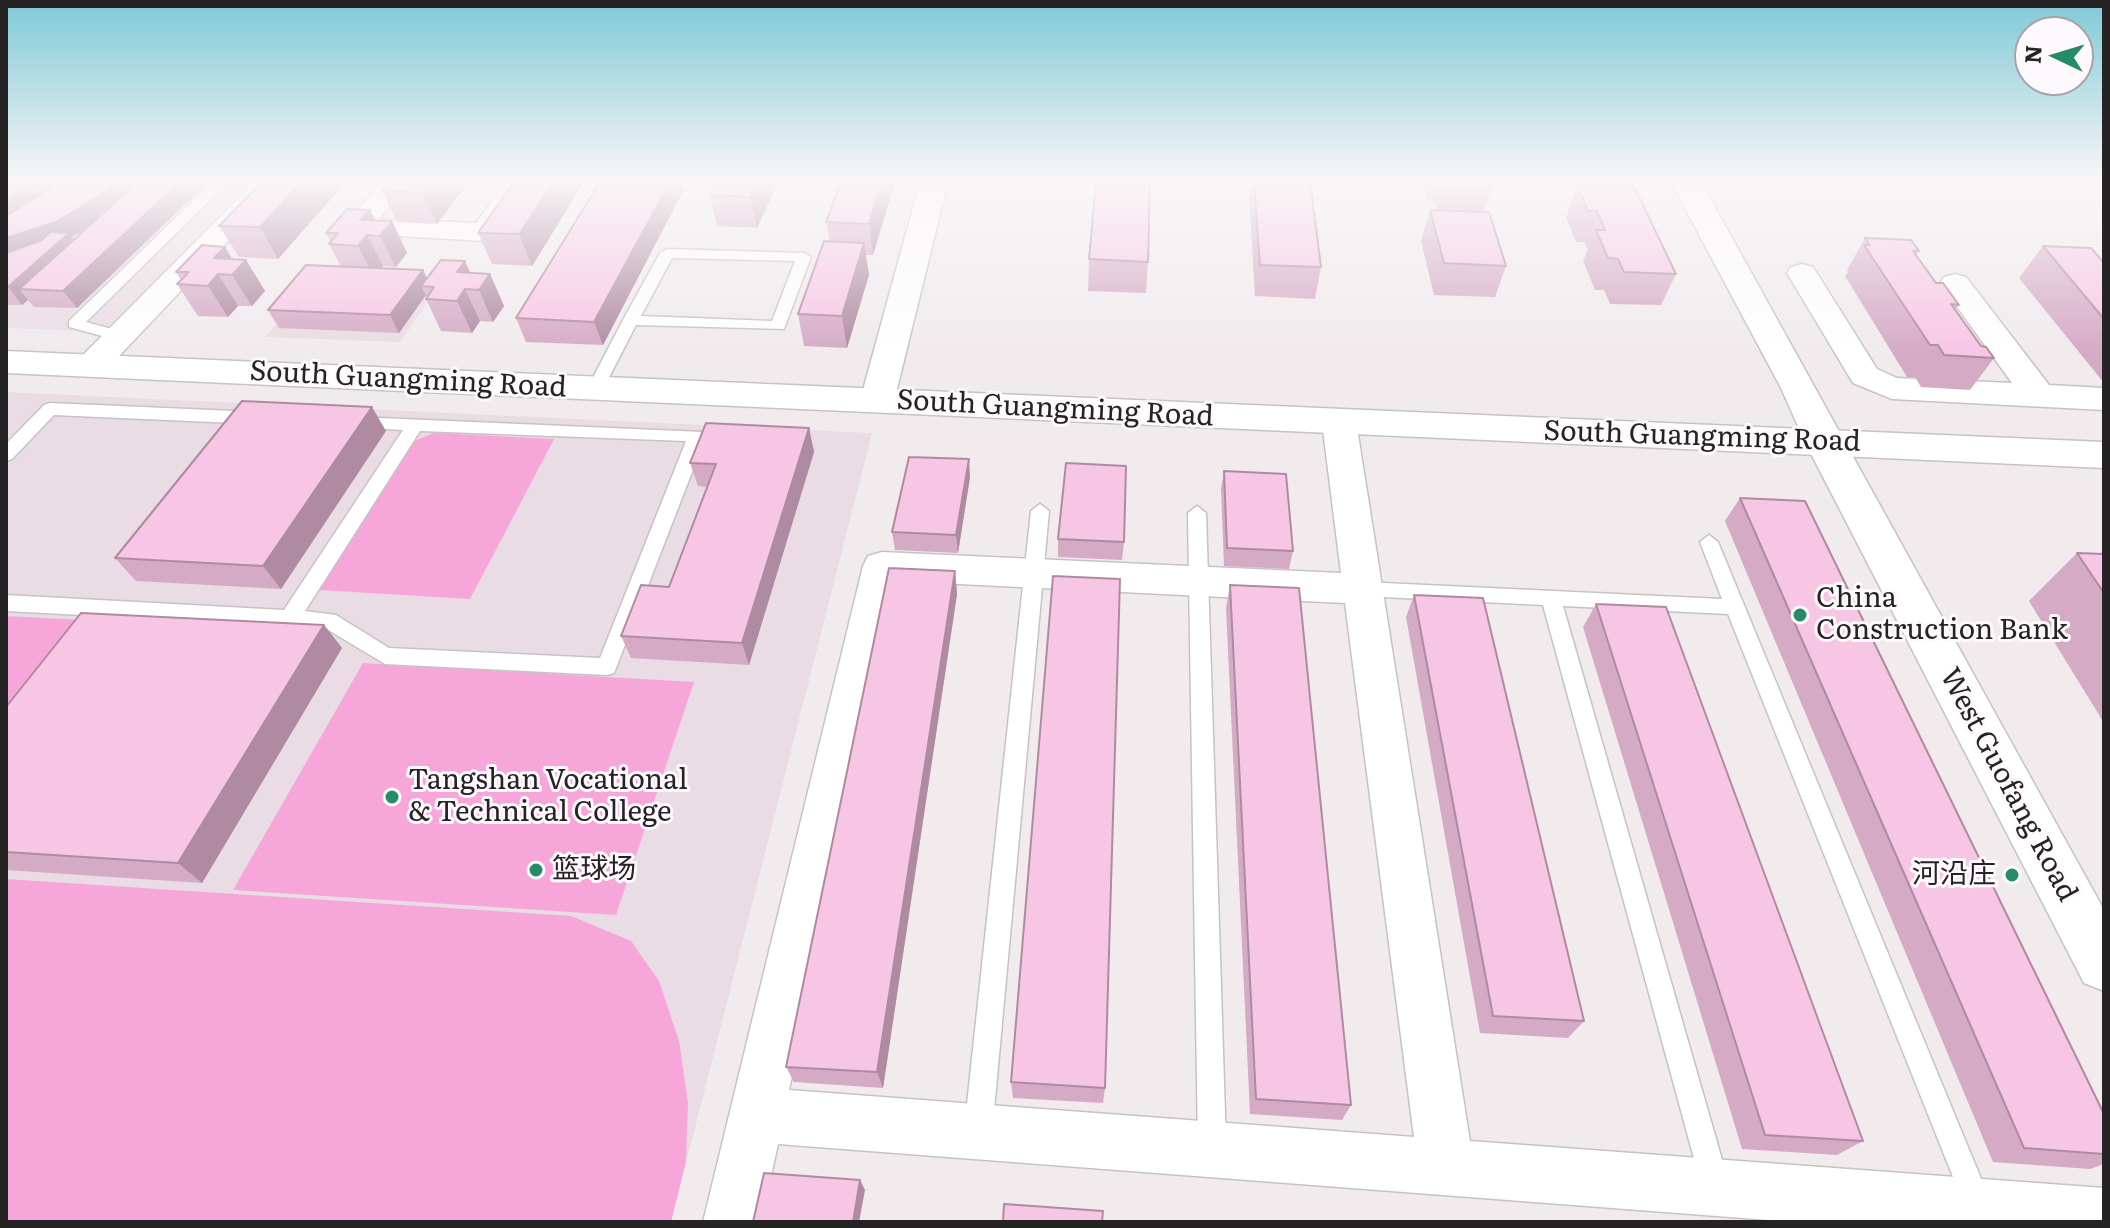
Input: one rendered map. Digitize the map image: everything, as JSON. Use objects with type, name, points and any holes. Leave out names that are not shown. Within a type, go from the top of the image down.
[{"type":"main road","name":"West Guofang Road","points":[[1717,239],[2104,964]]},
{"type":"main road","name":"South Guangming Road","points":[[6,362],[2104,455]]},
{"type":"street","points":[[91,366],[214,239]]},
{"type":"street","points":[[877,401],[919,239]]},
{"type":"street","points":[[1802,273],[1865,376],[1892,388],[2104,399]]},
{"type":"street","points":[[1955,283],[2039,396]]},
{"type":"street","points":[[1339,422],[1446,1167]]},
{"type":"street","points":[[732,1222],[882,566],[1363,589]]},
{"type":"street","points":[[757,1115],[1446,1167],[1721,1205],[2104,1217]]},
{"type":"lane","points":[[120,336],[75,324],[162,239]]},
{"type":"lane","points":[[595,389],[631,320],[667,253],[804,257],[778,326],[631,320]]},
{"type":"lane","points":[[6,455],[50,409],[272,419]]},
{"type":"lane","points":[[6,603],[329,620],[385,656],[607,667],[697,436],[336,422]]},
{"type":"lane","points":[[291,616],[415,425]]},
{"type":"lane","points":[[978,1132],[1040,511]]},
{"type":"lane","points":[[1197,513],[1212,1150]]},
{"type":"lane","points":[[1709,542],[1983,1215]]},
{"type":"lane","points":[[1363,589],[1736,607]]},
{"type":"lane","points":[[1551,598],[1721,1205]]},
{"type":"lane","points":[[85,634],[104,609]]},
{"type":"shaded area","points":[[6,239],[203,239],[113,332],[6,328]]},
{"type":"shaded area","points":[[312,280],[440,285],[400,342],[265,337]]},
{"type":"shaded area","name":"Tangshan Vocational & Technical College","points":[[6,392],[872,433],[671,1222],[6,1222]]},
{"type":"shaded area","points":[[434,433],[554,439],[470,599],[319,590],[414,441]]},
{"type":"shaded area","points":[[6,616],[83,620],[6,718]]},
{"type":"shaded area","points":[[363,663],[694,682],[616,915],[233,890]]},
{"type":"shaded area","points":[[6,879],[571,916],[631,941],[659,981],[679,1041],[688,1103],[686,1161],[671,1222],[6,1222]]},
{"type":"building","points":[[62,239],[6,287],[6,253],[42,240]]},
{"type":"building","points":[[74,239],[118,239],[63,291],[19,289]]},
{"type":"building","points":[[333,239],[363,239],[358,246],[329,244]]},
{"type":"building","points":[[565,239],[639,239],[594,322],[516,318]]},
{"type":"building","points":[[1091,239],[1149,239],[1148,262],[1089,259]]},
{"type":"building","points":[[1258,239],[1317,239],[1321,267],[1260,265]]},
{"type":"building","points":[[1438,239],[1498,239],[1506,266],[1444,263]]},
{"type":"building","points":[[1600,239],[1659,239],[1676,274],[1624,272],[1618,259],[1608,258]]},
{"type":"building","points":[[1866,239],[1911,240],[1919,251],[1913,251],[1936,283],[1943,283],[1959,305],[1951,304],[1981,346],[1986,347],[1994,358],[1944,355],[1938,345],[1930,345],[1864,245],[1870,245]]},
{"type":"building","points":[[824,241],[864,243],[842,316],[798,314]]},
{"type":"building","points":[[202,245],[225,247],[214,258],[246,260],[232,275],[218,274],[208,286],[177,284],[189,272],[176,272]]},
{"type":"building","points":[[2043,246],[2091,248],[2104,263],[2104,319]]},
{"type":"building","points":[[441,260],[465,261],[457,272],[490,274],[479,290],[465,289],[457,301],[426,299],[434,287],[421,286]]},
{"type":"building","points":[[306,265],[423,270],[390,315],[268,310]]},
{"type":"building","points":[[242,401],[372,407],[263,566],[115,558]]},
{"type":"building","points":[[706,423],[809,428],[742,643],[621,636],[641,585],[669,587],[716,464],[690,463]]},
{"type":"building","points":[[909,457],[969,459],[956,535],[892,532]]},
{"type":"building","points":[[1066,463],[1126,466],[1124,542],[1058,539]]},
{"type":"building","points":[[1224,471],[1286,474],[1293,551],[1227,548]]},
{"type":"building","points":[[1740,498],[1805,501],[2104,1114],[2104,1154],[2024,1148]]},
{"type":"building","points":[[2077,553],[2104,554],[2104,593]]},
{"type":"building","points":[[889,568],[955,571],[877,1072],[786,1067]]},
{"type":"building","points":[[1053,576],[1120,579],[1105,1088],[1011,1082]]},
{"type":"building","points":[[1230,585],[1299,588],[1351,1105],[1256,1099]]},
{"type":"building","points":[[1414,595],[1483,598],[1584,1021],[1493,1016]]},
{"type":"building","points":[[1596,604],[1666,607],[1863,1141],[1765,1135]]},
{"type":"building","points":[[81,613],[324,625],[178,863],[6,852],[6,707]]},
{"type":"building","points":[[764,1173],[860,1180],[853,1222],[753,1222]]},
{"type":"building","points":[[1004,1204],[1103,1211],[1102,1222],[1003,1222]]},
{"type":"place","name":"China Construction Bank","points":[[1800,615]]},
{"type":"place","name":"Tangshan Vocational & Technical College","points":[[392,797]]},
{"type":"place","name":"篮球场","points":[[536,870]]},
{"type":"place","name":"河沿庄","points":[[2012,875]]}]
